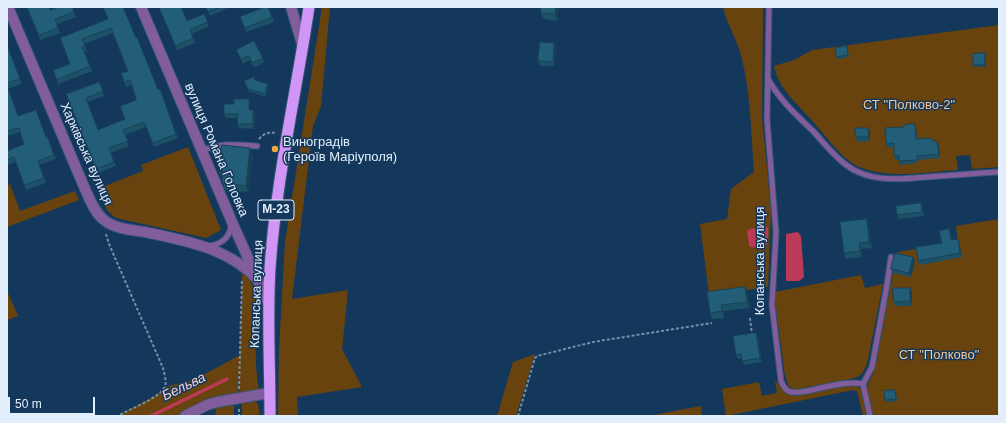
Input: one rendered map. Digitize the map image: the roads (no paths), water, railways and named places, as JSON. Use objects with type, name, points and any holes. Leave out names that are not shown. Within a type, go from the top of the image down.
[{"type":"highway","name":"Копанська вулиця","points":[[270,416],[268,303],[274,222],[309,7]]},
{"type":"street","name":"Харківська вулиця","points":[[8,7],[87,194],[94,208],[104,220],[118,227],[190,242],[216,251],[242,266],[258,281]]},
{"type":"street","name":"вулиця Романа Головка","points":[[141,7],[201,151],[268,303]]},
{"type":"street","points":[[291,7],[303,47]]},
{"type":"street","points":[[185,416],[207,405],[269,393]]},
{"type":"lane","name":"Копанська вулиця","points":[[769,7],[767,128],[776,222],[772,305],[783,386],[787,390],[795,392],[846,383],[863,384]]},
{"type":"lane","points":[[767,78],[783,102],[836,155],[848,166],[868,176],[880,178],[921,178],[999,172]]},
{"type":"lane","points":[[201,151],[212,146],[223,144],[257,146]]},
{"type":"lane","points":[[203,246],[211,246],[222,242],[231,231],[232,222]]},
{"type":"lane","points":[[870,416],[863,384],[872,367],[886,293],[891,256]]},
{"type":"waterway","name":"Бельва","points":[[151,416],[227,379]]},
{"type":"place","name":"Виноградів (Героїв Маріуполя)","points":[[275,149]]},
{"type":"park label","name":"СТ \"Полково-2\"","points":[[909,105]]},
{"type":"park label","name":"СТ \"Полково\"","points":[[939,355]]}]
